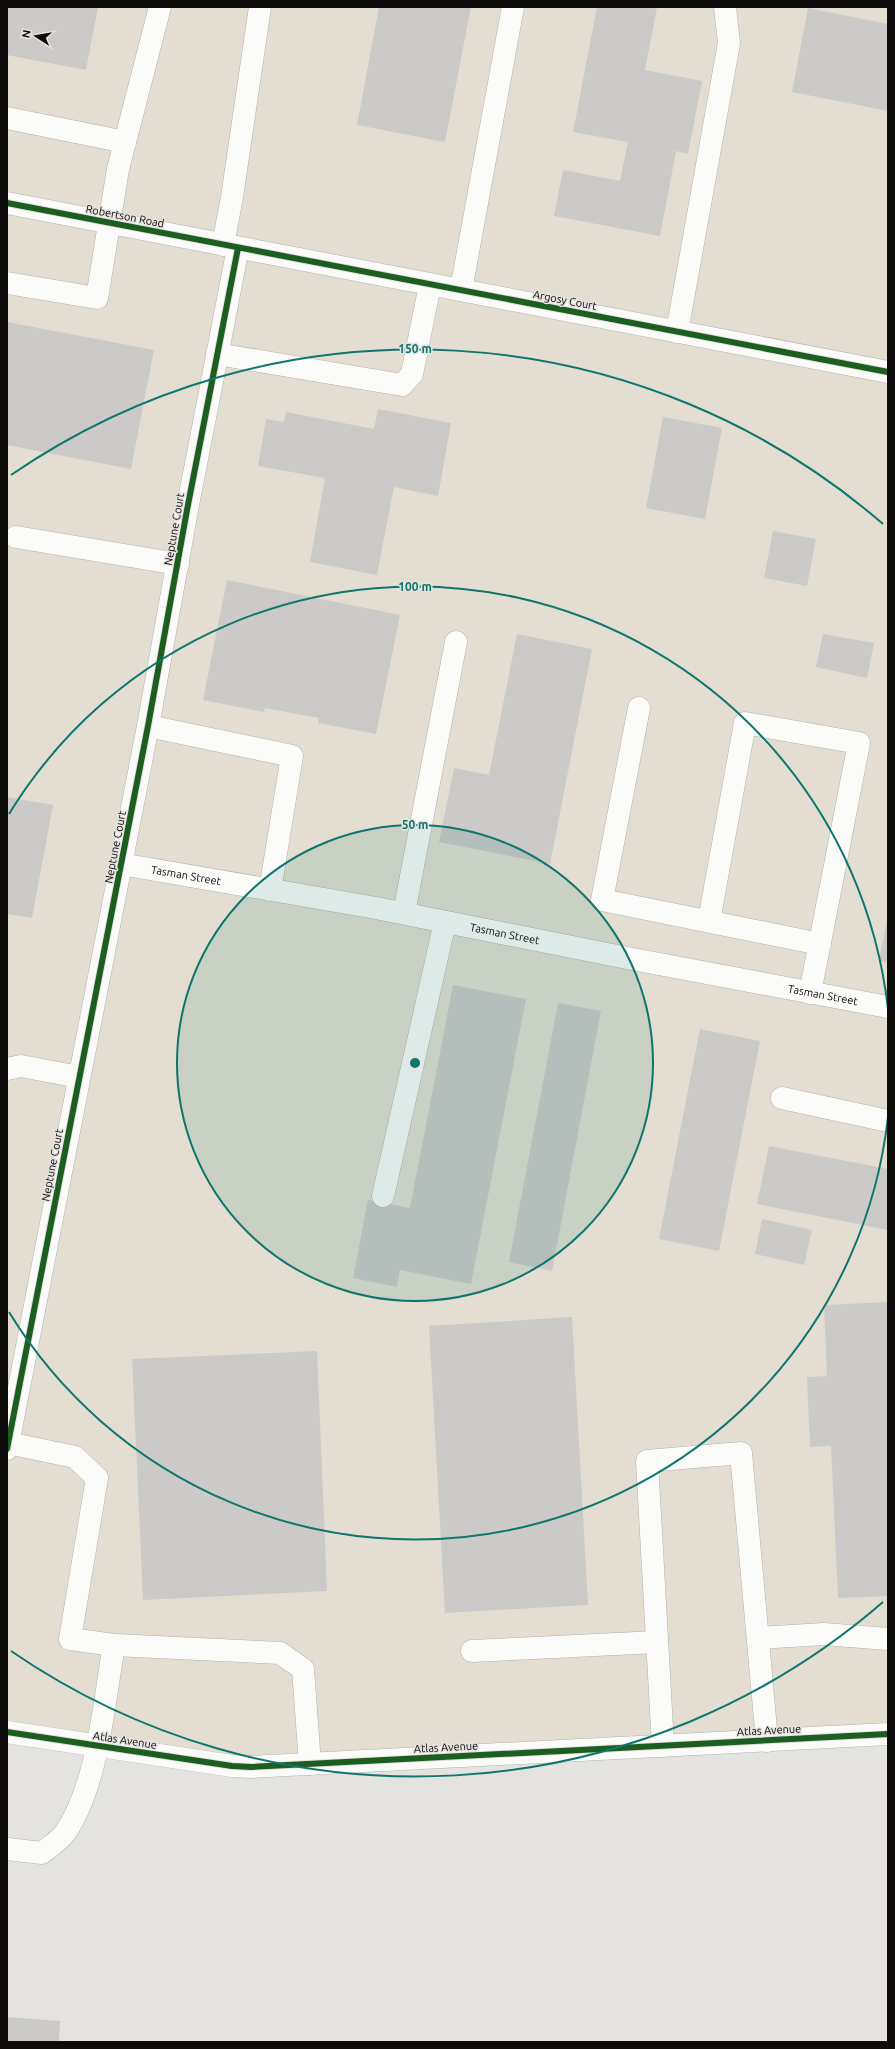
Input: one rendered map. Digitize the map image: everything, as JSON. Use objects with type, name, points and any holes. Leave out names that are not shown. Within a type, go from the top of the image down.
[{"type":"street","points":[[7,283],[97,298],[109,222],[125,142],[160,7]]},
{"type":"street","name":"Neptune Court","points":[[8,1446],[148,726],[218,354],[231,246],[232,197],[260,7]]},
{"type":"street","points":[[461,290],[513,7]]},
{"type":"street","points":[[677,332],[729,43],[725,7]]},
{"type":"street","points":[[7,118],[125,142]]},
{"type":"street","name":"Robertson Road","points":[[7,203],[231,246]]},
{"type":"street","name":"Argosy Court","points":[[231,246],[888,372]]},
{"type":"street","points":[[218,354],[402,384],[412,374],[430,285]]},
{"type":"street","points":[[16,537],[178,564]]},
{"type":"street","points":[[404,913],[456,642]]},
{"type":"street","points":[[639,708],[602,900],[820,944]]},
{"type":"street","points":[[709,921],[745,723],[859,743],[810,993]]},
{"type":"street","points":[[148,726],[292,756],[270,890]]},
{"type":"street","name":"Tasman Street","points":[[121,864],[404,913],[888,1007]]},
{"type":"street","points":[[383,1196],[445,922]]},
{"type":"street","points":[[7,1069],[21,1066],[79,1077]]},
{"type":"street","points":[[782,1098],[888,1121]]},
{"type":"street","points":[[8,1446],[75,1457],[97,1478],[70,1639],[114,1645],[280,1653],[303,1669],[310,1764]]},
{"type":"street","points":[[663,1746],[647,1461],[741,1453],[767,1741]]},
{"type":"street","points":[[758,1638],[824,1634],[888,1639]]},
{"type":"street","points":[[472,1651],[657,1642]]},
{"type":"street","points":[[7,1850],[42,1853],[64,1834],[84,1798],[96,1746],[114,1645]]},
{"type":"street","name":"Atlas Avenue","points":[[7,1732],[232,1766],[310,1764],[888,1734]]},
{"type":"shaded area","points":[[7,7],[888,7],[888,1734],[251,1767],[7,1732]]},
{"type":"building","points":[[7,7],[98,7],[86,70],[7,55]]},
{"type":"building","points":[[379,7],[471,7],[445,142],[357,125]]},
{"type":"building","points":[[597,7],[657,7],[645,70],[702,81],[688,154],[676,151],[660,236],[554,216],[563,170],[620,181],[628,142],[573,132]]},
{"type":"building","points":[[808,8],[888,24],[888,111],[792,92]]},
{"type":"building","points":[[7,322],[154,350],[131,469],[7,445]]},
{"type":"building","points":[[378,409],[451,423],[438,496],[394,487],[377,575],[310,562],[325,478],[258,466],[266,419],[284,422],[286,412],[374,429]]},
{"type":"building","points":[[663,417],[722,428],[705,519],[646,508]]},
{"type":"building","points":[[773,531],[816,539],[807,586],[764,578]]},
{"type":"building","points":[[227,580],[400,615],[376,734],[318,723],[319,718],[265,708],[264,712],[203,700]]},
{"type":"building","points":[[517,634],[592,649],[550,864],[439,842],[454,768],[489,775]]},
{"type":"building","points":[[823,634],[874,643],[867,678],[816,667]]},
{"type":"building","points":[[7,797],[53,805],[32,918],[7,914]]},
{"type":"building","points":[[888,919],[888,963],[879,961]]},
{"type":"building","points":[[453,985],[526,999],[471,1284],[400,1270],[397,1287],[353,1278],[368,1200],[410,1208]]},
{"type":"building","points":[[558,1003],[601,1011],[552,1271],[509,1262]]},
{"type":"building","points":[[700,1029],[760,1041],[719,1251],[659,1239]]},
{"type":"building","points":[[769,1146],[888,1169],[888,1230],[757,1204]]},
{"type":"building","points":[[762,1219],[812,1230],[804,1265],[755,1254]]},
{"type":"building","points":[[888,1302],[888,1596],[838,1598],[831,1446],[810,1447],[807,1377],[827,1376],[824,1305]]},
{"type":"building","points":[[572,1317],[588,1605],[445,1613],[429,1326]]},
{"type":"building","points":[[317,1351],[327,1591],[143,1600],[132,1359]]},
{"type":"building","points":[[7,2017],[60,2021],[59,2042],[7,2042]]},
{"type":"cycle path","points":[[7,203],[888,372]]},
{"type":"cycle path","points":[[7,1449],[148,726],[187,510],[238,248]]},
{"type":"cycle path","points":[[7,1732],[232,1766],[251,1767],[888,1734]]}]
